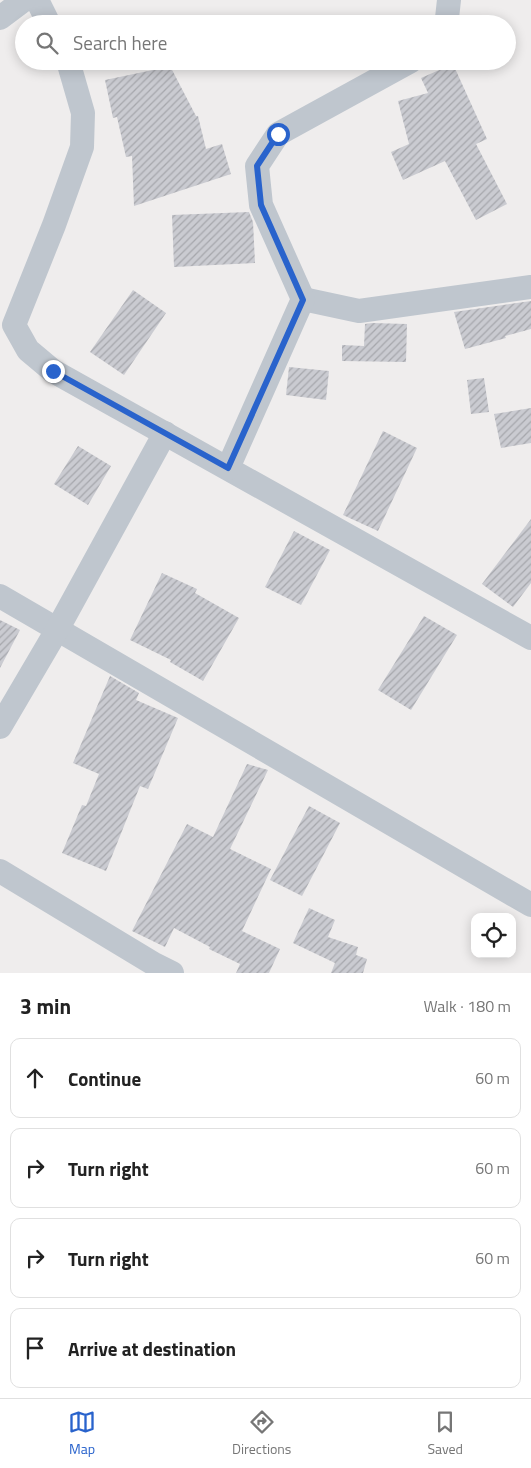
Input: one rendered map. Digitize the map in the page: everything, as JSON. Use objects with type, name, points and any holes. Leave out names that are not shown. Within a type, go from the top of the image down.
[{"type":"street","points":[[0,18],[24,0]]},
{"type":"street","points":[[37,0],[44,15]]},
{"type":"street","points":[[447,15],[449,0]]},
{"type":"street","points":[[71,70],[83,113],[82,147],[54,225],[14,325],[28,350],[53,371],[531,638]]},
{"type":"street","points":[[228,468],[303,300],[261,205],[257,166],[278,134],[395,70]]},
{"type":"street","points":[[303,300],[359,311],[531,287]]},
{"type":"street","points":[[0,727],[57,630],[165,434]]},
{"type":"street","points":[[0,596],[531,905]]},
{"type":"street","points":[[0,871],[172,973]]},
{"type":"building","points":[[153,70],[172,70],[196,116],[198,116],[206,149],[222,144],[231,174],[134,206],[132,156],[126,157],[117,117],[113,118],[105,80]]},
{"type":"building","points":[[439,70],[456,70],[487,139],[476,144],[507,204],[476,220],[445,161],[403,180],[391,152],[409,144],[398,101],[428,93],[421,78]]},
{"type":"building","points":[[249,212],[253,222],[255,263],[174,267],[172,215]]},
{"type":"building","points":[[133,290],[166,313],[124,375],[90,352]]},
{"type":"building","points":[[531,301],[531,329],[465,349],[454,312]]},
{"type":"building","points":[[365,324],[407,324],[406,362],[342,361],[342,345],[364,346]]},
{"type":"building","points":[[289,367],[329,371],[326,400],[286,395]]},
{"type":"building","points":[[484,378],[489,412],[471,414],[467,380]]},
{"type":"building","points":[[531,408],[531,443],[501,448],[494,414]]},
{"type":"building","points":[[383,431],[417,448],[378,531],[343,515]]},
{"type":"building","points":[[78,446],[111,466],[88,505],[54,484]]},
{"type":"building","points":[[531,519],[531,583],[513,607],[482,584]]},
{"type":"building","points":[[294,531],[330,550],[301,605],[265,587]]},
{"type":"building","points":[[162,573],[197,589],[195,593],[239,618],[203,681],[170,662],[171,660],[130,640]]},
{"type":"building","points":[[424,616],[457,635],[411,710],[378,690]]},
{"type":"building","points":[[0,620],[20,630],[0,668]]},
{"type":"building","points":[[110,676],[139,693],[136,700],[178,718],[148,789],[140,786],[106,871],[62,853],[82,805],[86,806],[99,774],[73,763]]},
{"type":"building","points":[[247,764],[268,770],[230,849],[271,869],[242,931],[280,949],[269,973],[236,973],[240,964],[209,949],[210,947],[174,928],[165,947],[132,931],[187,824],[213,837]]},
{"type":"building","points":[[309,806],[340,823],[302,896],[270,880]]},
{"type":"building","points":[[309,908],[335,920],[328,937],[358,947],[356,955],[367,959],[363,973],[331,973],[335,963],[293,943]]},
{"type":"route","points":[[53,371],[228,468],[303,300],[261,205],[257,166],[278,134]]}]
